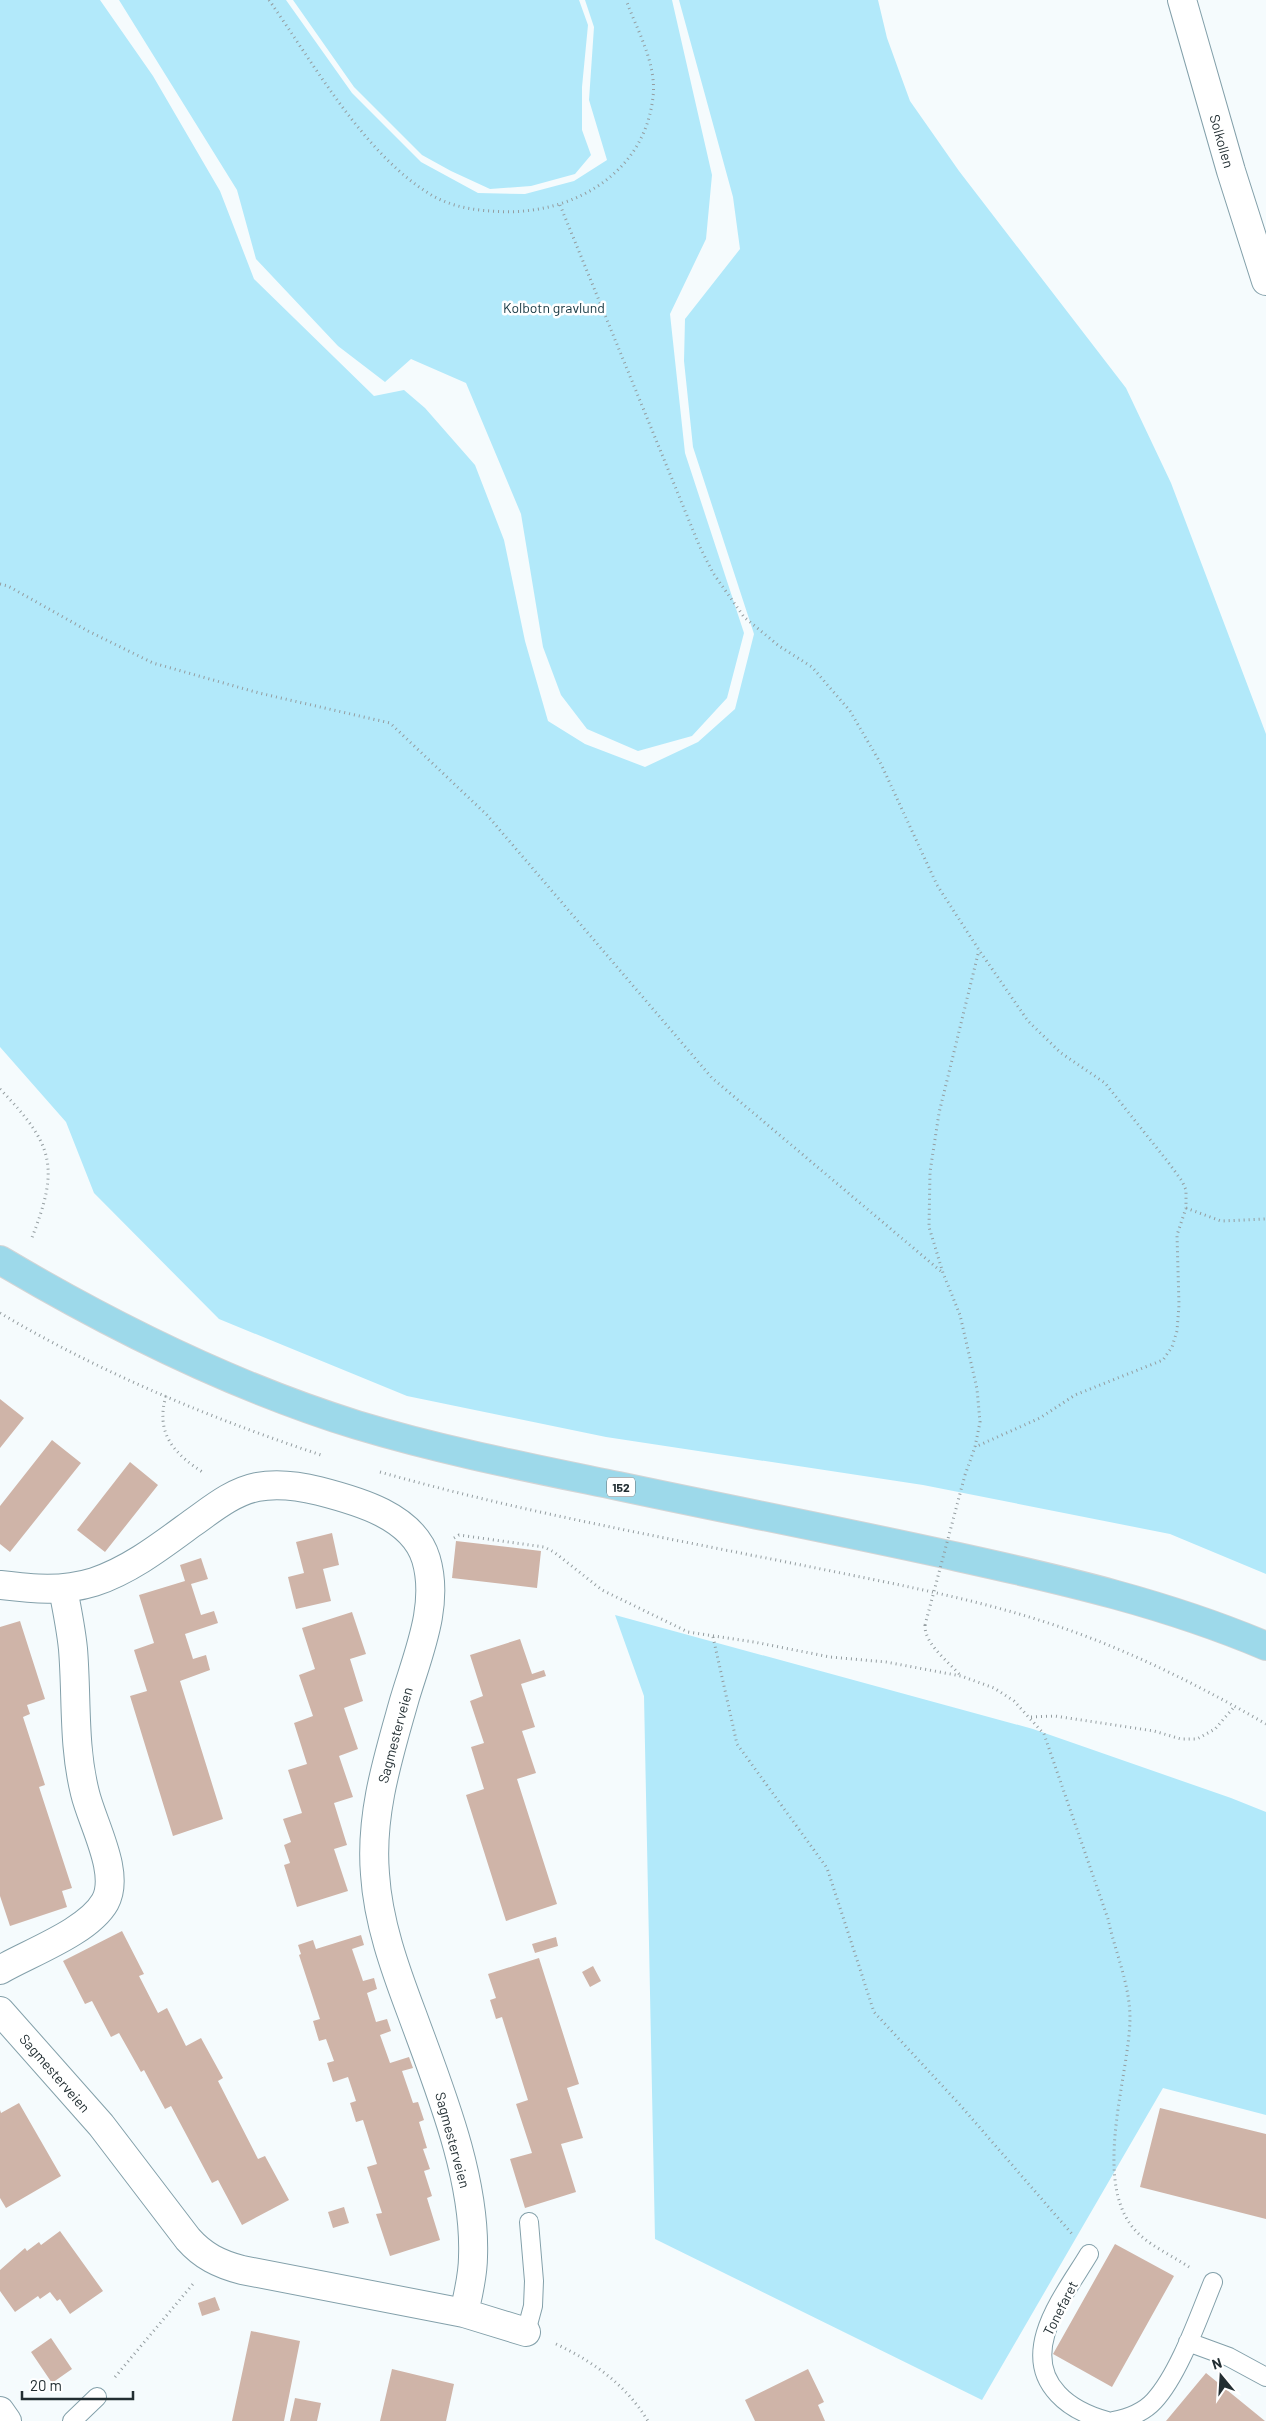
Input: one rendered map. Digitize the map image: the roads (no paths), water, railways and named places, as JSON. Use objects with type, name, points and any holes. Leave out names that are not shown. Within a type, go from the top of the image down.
[{"type":"main road","name":"152","points":[[0,1260],[117,1326],[181,1357],[238,1382],[357,1425],[501,1462],[1054,1577],[1202,1620],[1266,1646]]},
{"type":"street","name":"Solkollen","points":[[1182,0],[1230,171],[1266,281]]},
{"type":"street","name":"Sagmesterveien","points":[[0,1585],[37,1589],[63,1589],[95,1582],[125,1568],[235,1496],[256,1487],[279,1485],[319,1491],[372,1509],[404,1524],[422,1549],[426,1560],[430,1586],[428,1618],[382,1782],[376,1814],[374,1870],[378,1903],[387,1941],[446,2111],[469,2201],[474,2256],[464,2313]]},
{"type":"street","points":[[0,1970],[65,1936],[83,1924],[105,1902],[110,1882],[106,1858],[80,1774],[76,1744],[73,1650],[63,1589]]},
{"type":"street","name":"Sagmesterveien","points":[[0,2011],[101,2125],[198,2251],[212,2260],[242,2270],[464,2313],[526,2332]]},
{"type":"street","points":[[0,2411],[7,2421]]},
{"type":"lane","points":[[526,2332],[533,2306],[534,2281],[529,2222]]},
{"type":"lane","name":"Tonefaret","points":[[1089,2254],[1045,2334],[1041,2351],[1041,2364],[1047,2379],[1066,2402],[1092,2417],[1107,2421]]},
{"type":"lane","points":[[1113,2421],[1126,2419],[1140,2412],[1154,2401],[1188,2342],[1213,2282]]},
{"type":"lane","points":[[1188,2342],[1230,2357],[1266,2377]]},
{"type":"lane","points":[[72,2421],[97,2397]]},
{"type":"park label","name":"Kolbotn gravlund","points":[[554,307]]}]
